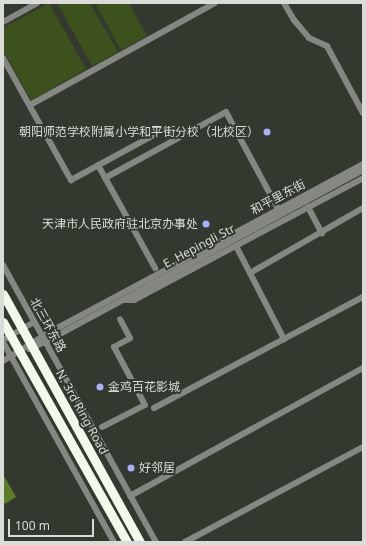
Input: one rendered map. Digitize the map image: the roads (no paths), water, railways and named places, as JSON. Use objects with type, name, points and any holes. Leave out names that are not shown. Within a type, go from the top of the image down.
[{"type":"highway","name":"N. 3rd Ring Road","points":[[3,294],[140,542]]},
{"type":"highway","points":[[3,322],[127,542]]},
{"type":"street","points":[[3,22],[36,3]]},
{"type":"street","points":[[30,105],[215,3]]},
{"type":"street","points":[[284,3],[294,20],[309,38],[327,46],[363,113]]},
{"type":"street","points":[[3,58],[72,180],[154,136]]},
{"type":"street","points":[[105,178],[226,112],[278,209]]},
{"type":"street","name":"和平里东街","points":[[278,209],[363,164]]},
{"type":"street","points":[[98,165],[155,268]]},
{"type":"street","name":"E. Hepingli Str","points":[[43,339],[122,300],[363,170]]},
{"type":"street","points":[[122,300],[134,300],[363,178]]},
{"type":"street","points":[[308,207],[322,233]]},
{"type":"street","points":[[250,273],[322,233],[363,208]]},
{"type":"street","name":"E. Hepingli Str","points":[[43,339],[278,209]]},
{"type":"street","points":[[236,246],[284,339]]},
{"type":"street","name":"北三环东路","points":[[3,265],[156,542]]},
{"type":"street","points":[[154,408],[363,297]]},
{"type":"street","points":[[102,427],[145,406],[114,347],[130,338],[120,319]]},
{"type":"street","points":[[34,322],[3,341],[114,542]]},
{"type":"street","points":[[3,361],[43,339]]},
{"type":"street","points":[[130,496],[363,368]]},
{"type":"street","points":[[185,542],[363,447]]},
{"type":"place","name":"朝阳师范学校附属小学和平街分校（北校区）","points":[[267,132]]},
{"type":"place","name":"天津市人民政府驻北京办事处","points":[[206,224]]},
{"type":"place","name":"金鸡百花影城","points":[[100,387]]},
{"type":"place","name":"好邻居","points":[[131,468]]}]
